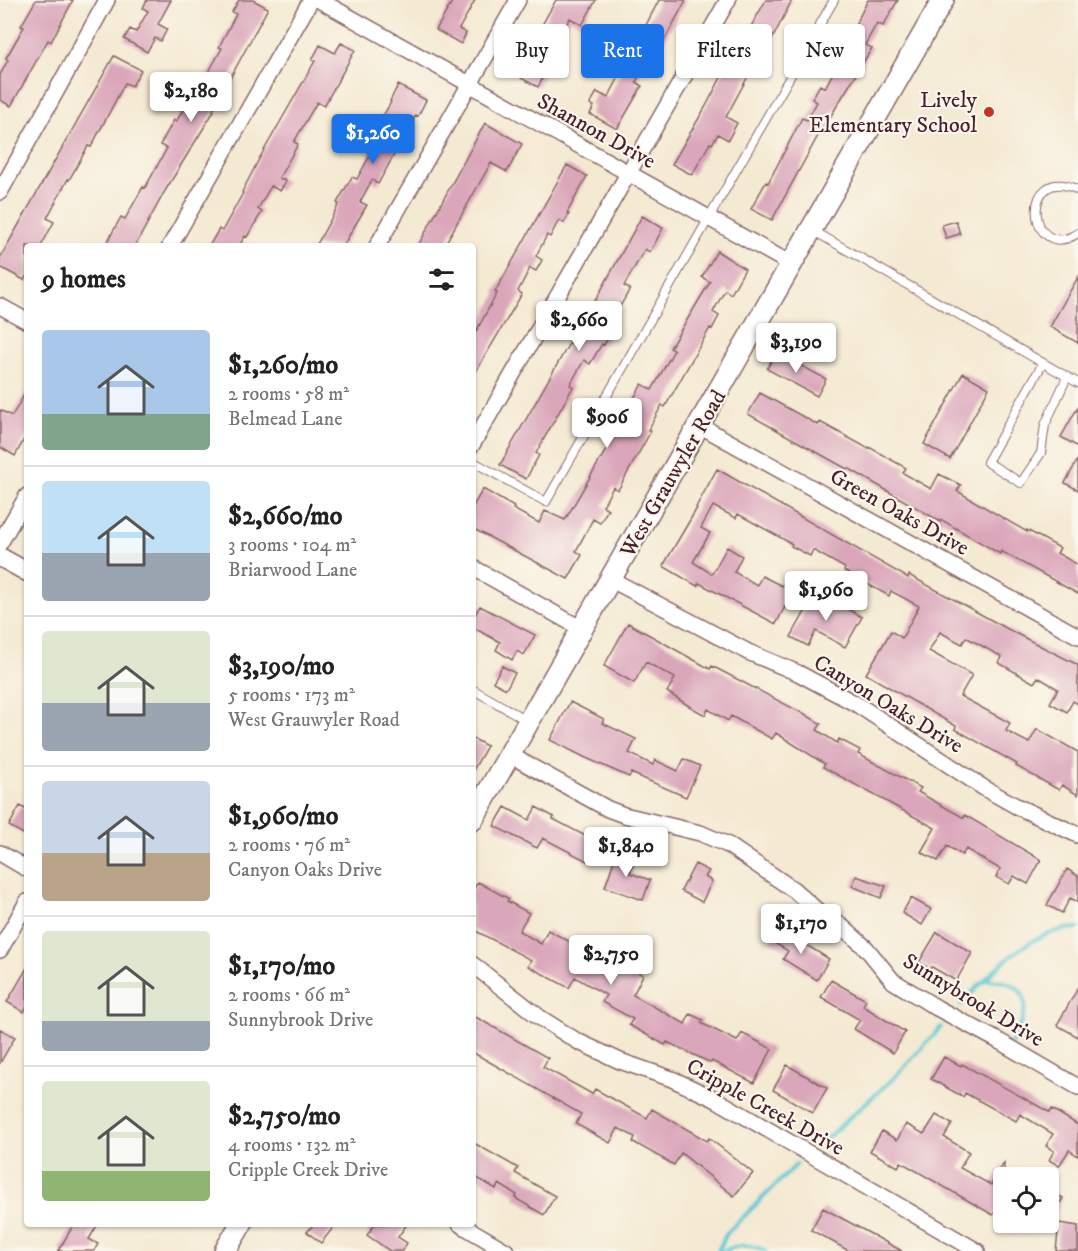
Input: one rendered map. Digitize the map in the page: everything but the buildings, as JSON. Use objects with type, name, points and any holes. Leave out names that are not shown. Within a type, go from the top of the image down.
[{"type":"main road","name":"West Grauwyler Road","points":[[476,814],[943,0]]},
{"type":"main road","points":[[225,1251],[239,1227]]},
{"type":"street","points":[[0,192],[107,0]]},
{"type":"street","points":[[172,243],[311,0]]},
{"type":"street","name":"Shannon Drive","points":[[319,0],[791,264]]},
{"type":"street","points":[[379,243],[518,0]]},
{"type":"street","points":[[476,438],[728,0]]},
{"type":"street","points":[[0,306],[24,319]]},
{"type":"street","name":"Green Oaks Drive","points":[[699,425],[1078,636]]},
{"type":"street","points":[[0,543],[24,501]]},
{"type":"street","points":[[0,557],[24,570]]},
{"type":"street","points":[[476,569],[582,628]]},
{"type":"street","name":"Canyon Oaks Drive","points":[[610,579],[748,652],[798,673],[858,705],[984,788],[1078,835]]},
{"type":"street","name":"Sunnybrook Drive","points":[[510,754],[608,809],[624,815],[700,832],[728,845],[794,890],[821,914],[838,923],[866,948],[893,981],[1078,1087]]},
{"type":"street","points":[[0,853],[24,867]]},
{"type":"street","points":[[0,950],[24,907]]},
{"type":"street","name":"Cripple Creek Drive","points":[[476,967],[539,1017],[577,1041],[620,1061],[672,1079],[716,1099],[977,1251]]},
{"type":"street","points":[[465,1227],[506,1251]]},
{"type":"lane","points":[[476,463],[546,502],[834,0]]},
{"type":"lane","points":[[1078,190],[1070,186],[1053,186],[1040,197],[1035,213],[1042,229],[1049,235],[1067,238],[1078,233]]},
{"type":"lane","points":[[811,230],[1078,383]]},
{"type":"lane","points":[[1043,363],[987,462],[1022,483],[1041,453],[1045,425],[1067,377]]},
{"type":"lane","points":[[476,691],[529,722]]},
{"type":"waterway","points":[[961,1004],[999,966],[1027,944],[1060,930],[1078,928]]},
{"type":"waterway","points":[[986,980],[1014,986],[1021,992],[1025,1010],[1011,1044]]},
{"type":"waterway","points":[[820,1144],[896,1076],[941,1027]]},
{"type":"waterway","points":[[718,1251],[727,1233],[797,1164]]},
{"type":"waterway","points":[[723,1251],[744,1246],[765,1251]]},
{"type":"place","name":"Lively Elementary School","points":[[989,112]]}]
